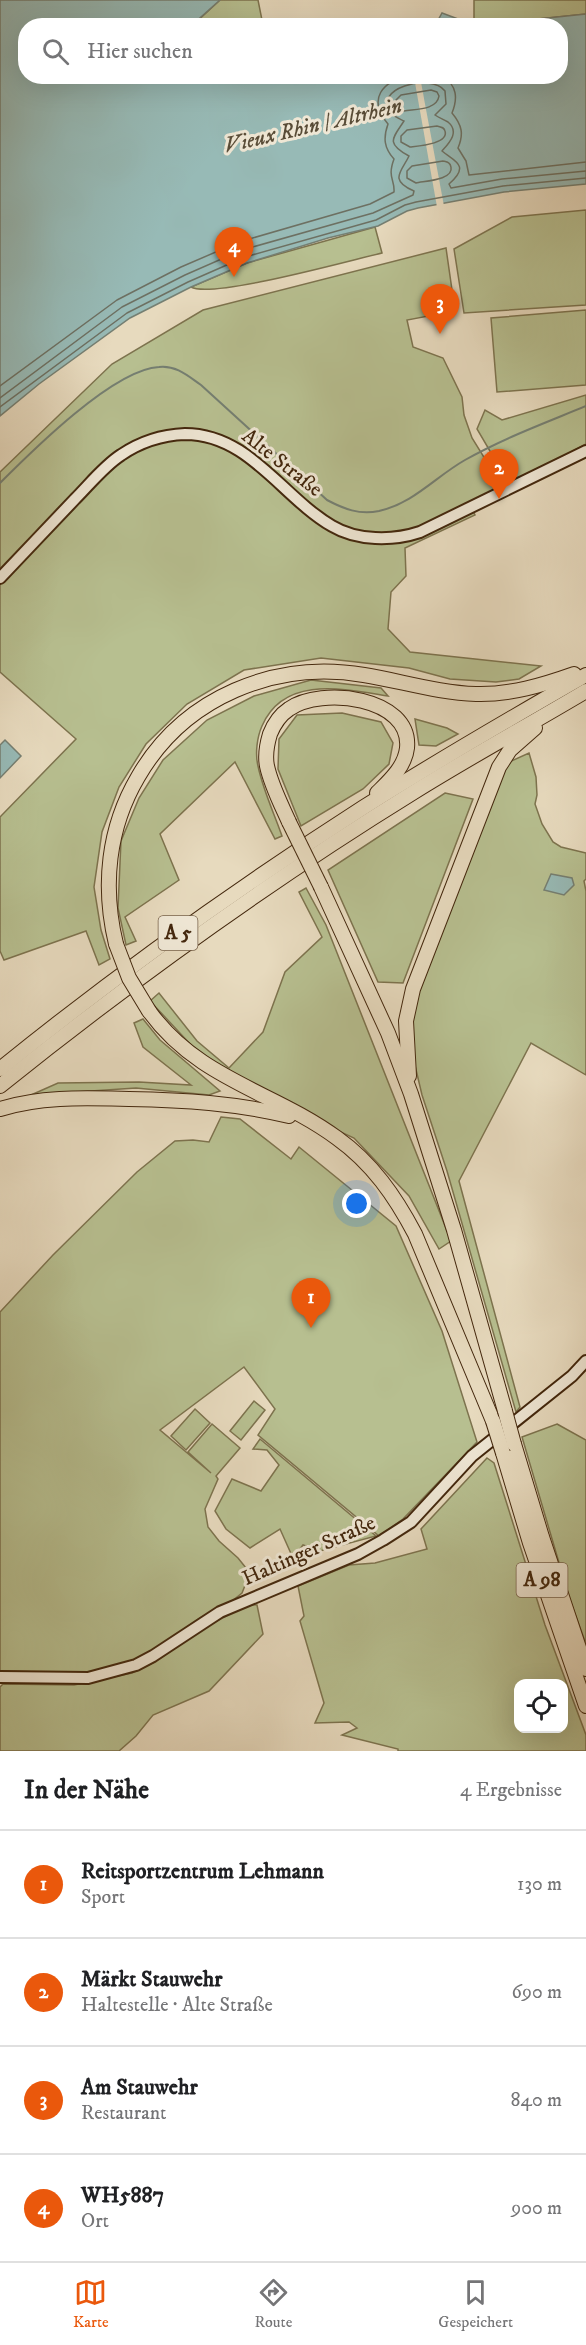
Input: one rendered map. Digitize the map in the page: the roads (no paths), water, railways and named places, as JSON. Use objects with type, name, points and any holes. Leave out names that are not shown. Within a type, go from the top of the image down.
[{"type":"highway","points":[[313,1122],[206,1066],[168,1035],[149,1011],[129,978],[116,944],[109,903],[108,880],[112,844],[122,809],[140,773],[159,747],[190,717],[249,683],[300,672],[330,671],[476,694],[508,692],[540,686],[586,670]]},
{"type":"highway","name":"A 5","points":[[0,1069],[184,929],[364,807],[586,675]]},
{"type":"highway","name":"A 5","points":[[0,1086],[118,994],[256,896],[413,792],[586,691]]},
{"type":"highway","points":[[364,807],[397,773],[402,764],[407,749],[406,734],[400,720],[377,705],[343,699],[314,699],[290,708],[280,716],[268,740],[266,764],[289,822],[388,1033],[411,1094]]},
{"type":"highway","points":[[411,1094],[406,1036],[409,1005],[490,789],[499,767],[510,750],[525,735],[567,702]]},
{"type":"highway","name":"A 98","points":[[411,1094],[451,1219],[542,1537],[586,1669]]},
{"type":"highway","points":[[0,1109],[35,1101],[65,1098],[185,1100],[257,1108],[313,1122]]},
{"type":"highway","name":"A 98","points":[[313,1122],[358,1154],[371,1167],[402,1209],[428,1263],[493,1421],[544,1587],[586,1706]]},
{"type":"street","name":"Alte Straße","points":[[0,578],[105,468],[134,447],[163,436],[193,434],[225,442],[256,462],[295,498],[332,526],[347,533],[367,537],[402,538],[420,532],[586,451]]},
{"type":"street","name":"Haltinger Straße","points":[[0,1677],[88,1678],[114,1673],[153,1656],[220,1612],[358,1554],[384,1540],[411,1522],[472,1456],[572,1376],[586,1361]]},
{"type":"water","name":"Vieux Rhin / Altrhein","points":[[0,0],[220,0],[200,18],[18,18],[18,84],[568,84],[568,18],[548,18],[586,14],[586,184],[504,192],[418,208],[378,226],[328,238],[247,263],[191,287],[130,318],[39,384],[0,416]]},
{"type":"water","points":[[442,13],[455,18],[439,18]]},
{"type":"water","points":[[5,740],[21,756],[0,778],[0,745]]},
{"type":"water","points":[[551,874],[572,878],[574,885],[564,895],[544,890]]},
{"type":"waterway","points":[[0,483],[53,433],[97,396],[141,371],[159,367],[176,369],[201,385],[327,500],[358,512],[379,511],[403,502],[480,452],[586,406]]},
{"type":"place","name":"WH5887","points":[[234,277]]},
{"type":"place","name":"Am Stauwehr","points":[[440,334]]},
{"type":"place","name":"Märkt Stauwehr","points":[[499,499]]},
{"type":"place","name":"Reitsportzentrum Lehmann","points":[[311,1328]]}]
